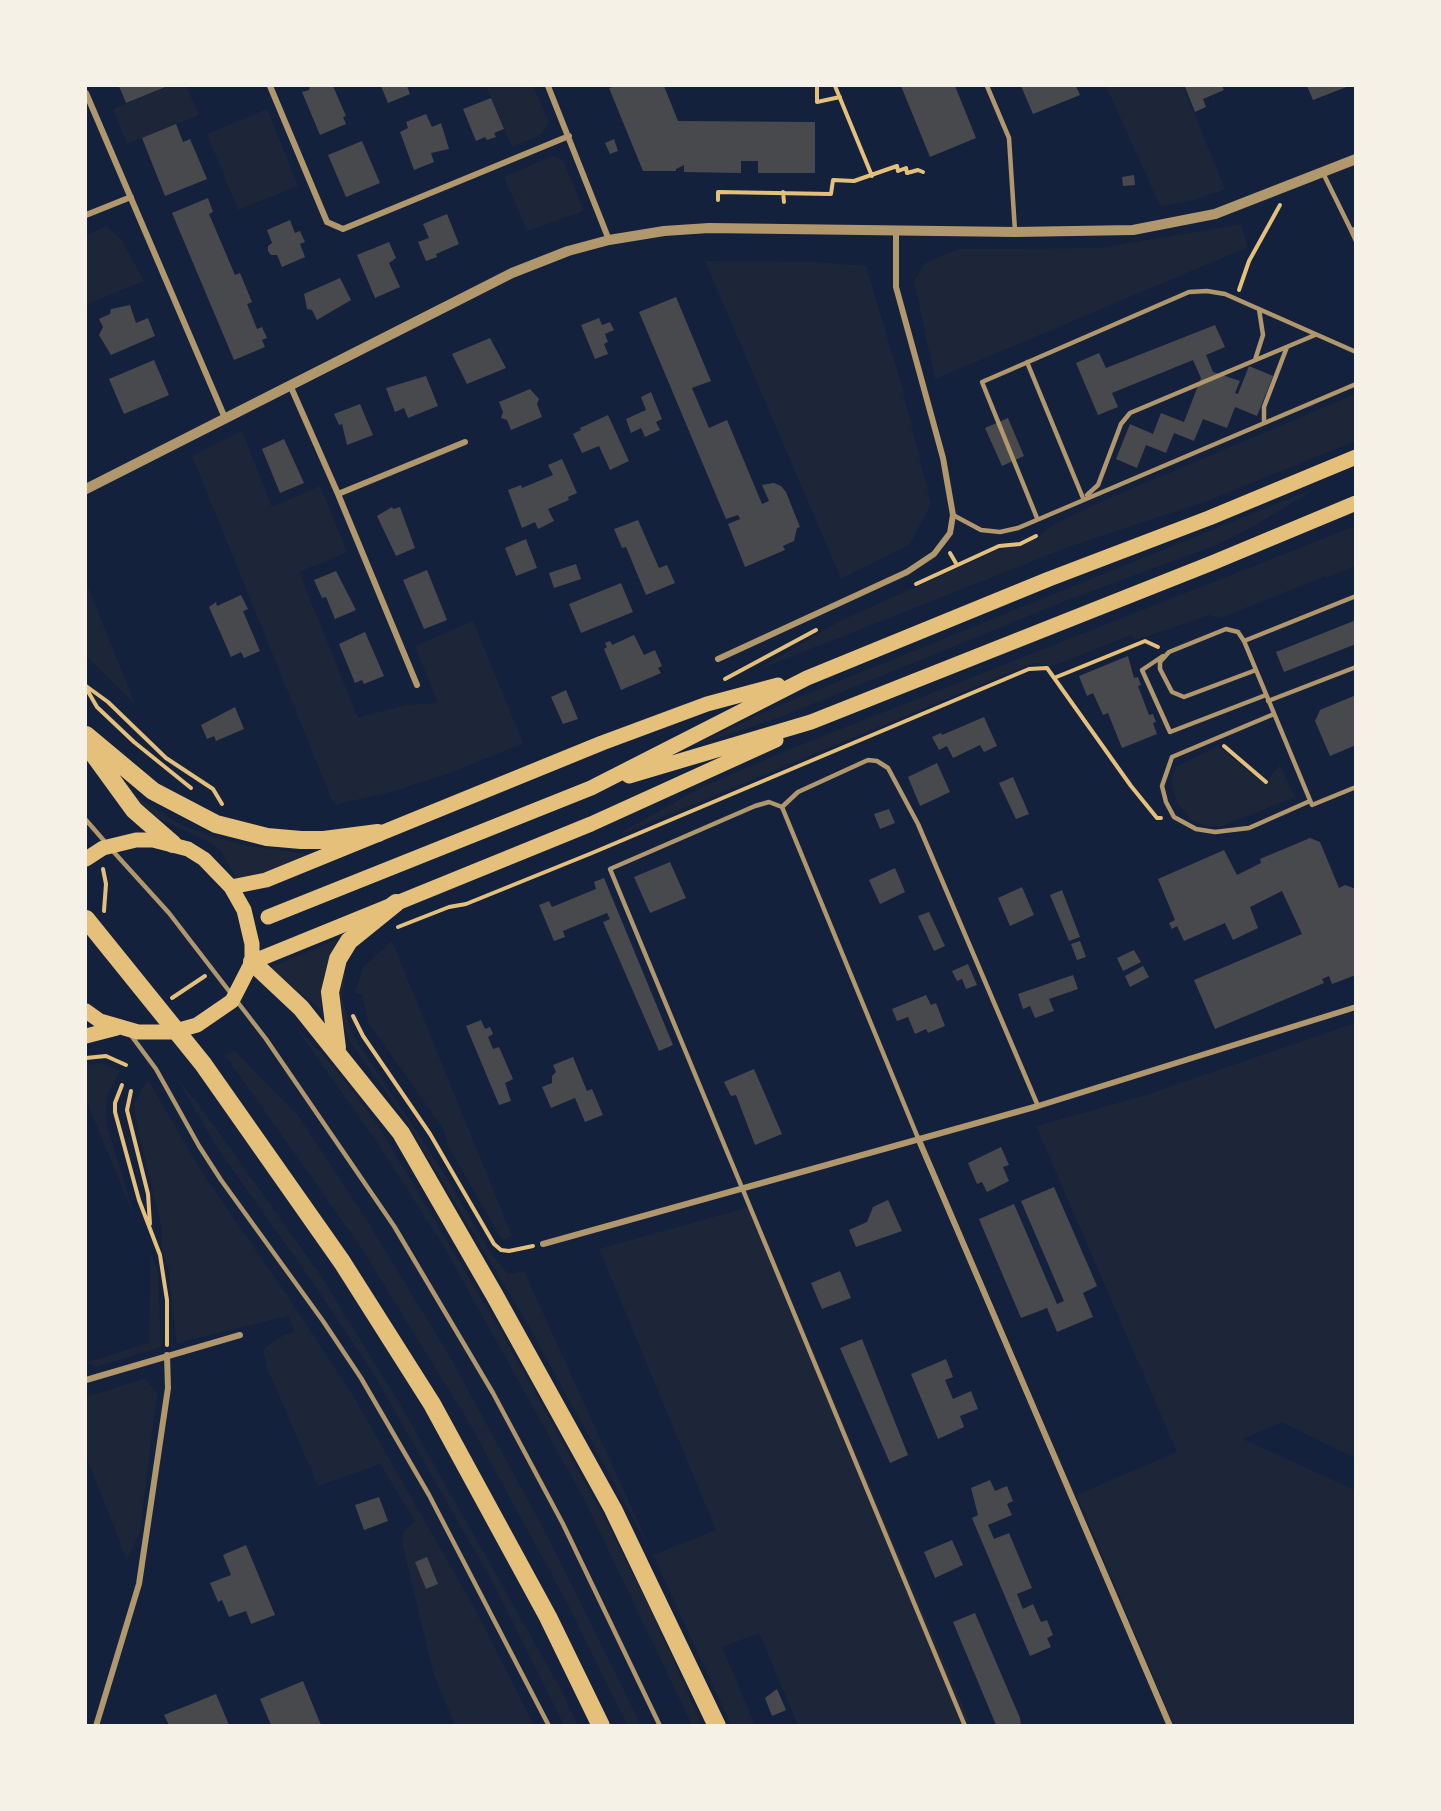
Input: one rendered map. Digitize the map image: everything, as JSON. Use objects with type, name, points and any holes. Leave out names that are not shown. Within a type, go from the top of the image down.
[{"type":"highway","points":[[86,735],[153,791],[216,824],[259,836],[301,840],[324,840],[378,833]]},
{"type":"highway","points":[[86,743],[134,810],[173,844]]},
{"type":"highway","points":[[339,1052],[330,999],[338,959],[349,941],[396,903]]},
{"type":"highway","points":[[86,919],[203,1064],[342,1262],[432,1404],[531,1586],[601,1725]]},
{"type":"highway","points":[[252,962],[290,996],[339,1052],[400,1133],[552,1396],[614,1509],[717,1725]]},
{"type":"main road","points":[[591,788],[807,678],[1356,457]]},
{"type":"main road","points":[[268,917],[591,788],[811,722],[1212,563],[1356,502]]},
{"type":"main road","points":[[231,887],[266,880],[602,742],[696,708],[807,678]]},
{"type":"main road","points":[[252,962],[591,825],[811,722]]},
{"type":"main road","points":[[86,859],[103,848],[136,840],[153,840],[173,844],[204,859],[231,887],[250,927],[252,962],[232,1001],[197,1025],[172,1032],[153,1033],[123,1029],[100,1021],[86,1011]]},
{"type":"main road","points":[[86,1036],[123,1029]]},
{"type":"street","points":[[270,86],[327,222],[343,229],[568,136]]},
{"type":"street","points":[[548,86],[609,240]]},
{"type":"street","points":[[86,93],[225,418]]},
{"type":"street","points":[[86,489],[512,273],[568,251],[609,240],[687,229],[1095,232],[1167,225],[1215,214],[1356,159]]},
{"type":"street","points":[[86,215],[130,197]]},
{"type":"street","points":[[718,659],[887,582],[924,562],[944,544],[953,515],[943,458],[896,286],[896,231]]},
{"type":"street","points":[[290,385],[417,685]]},
{"type":"street","points":[[338,494],[465,442]]},
{"type":"street","points":[[543,1244],[1038,1106],[1356,1007]]},
{"type":"street","points":[[918,1138],[1170,1725]]},
{"type":"street","points":[[86,1380],[240,1335]]},
{"type":"street","points":[[96,1725],[139,1584],[168,1388],[167,1355]]},
{"type":"lane","points":[[987,86],[1009,138],[1015,232]]},
{"type":"lane","points":[[1322,171],[1353,230],[1356,241]]},
{"type":"lane","points":[[1037,518],[982,382],[1189,292],[1207,291],[1235,299],[1356,352]]},
{"type":"lane","points":[[1255,360],[1263,335],[1259,309]]},
{"type":"lane","points":[[1083,498],[1098,485],[1121,424],[1130,413],[1315,335]]},
{"type":"lane","points":[[1264,423],[1264,407],[1287,347]]},
{"type":"lane","points":[[1027,362],[1083,498]]},
{"type":"lane","points":[[953,515],[981,530],[1000,532],[1356,384]]},
{"type":"lane","points":[[1244,641],[1356,596]]},
{"type":"lane","points":[[1266,695],[1170,732],[1142,670],[1169,652],[1226,629],[1238,632],[1244,641],[1312,805],[1356,787]]},
{"type":"lane","points":[[1169,652],[1160,662],[1160,669],[1172,692],[1184,697],[1256,670]]},
{"type":"lane","points":[[1268,701],[1356,668]]},
{"type":"lane","points":[[1274,714],[1172,757],[1162,786],[1166,802],[1174,817],[1196,829],[1232,832],[1249,828],[1310,801]]},
{"type":"lane","points":[[782,807],[798,792],[868,760],[877,761],[888,768],[918,824],[1038,1106]]},
{"type":"lane","points":[[918,1138],[782,807],[769,802],[755,806],[610,869],[741,1190],[965,1725]]},
{"type":"lane","points":[[86,820],[169,913],[266,1039],[394,1226],[446,1311],[563,1524],[660,1725]]},
{"type":"lane","points":[[123,1029],[156,1069],[199,1146],[221,1180],[323,1321],[361,1378],[429,1495],[549,1725]]},
{"type":"path","points":[[817,86],[817,102],[840,97]]},
{"type":"path","points":[[835,86],[872,176]]},
{"type":"path","points":[[718,200],[718,192],[831,194],[833,180],[854,181],[897,166],[898,171],[906,168],[907,173],[918,170],[923,172]]},
{"type":"path","points":[[1235,299],[1249,261],[1292,184]]},
{"type":"path","points":[[783,192],[784,202]]},
{"type":"path","points":[[914,584],[957,566]]},
{"type":"path","points":[[717,682],[746,670],[819,629]]},
{"type":"path","points":[[1053,678],[1145,641],[1169,652]]},
{"type":"path","points":[[394,929],[448,907],[466,904],[592,853],[1029,669],[1047,669],[1157,818],[1174,817]]},
{"type":"path","points":[[86,687],[97,707],[134,742],[184,782]]},
{"type":"path","points":[[86,687],[108,702],[166,758],[213,789],[222,804]]},
{"type":"path","points":[[1214,738],[1266,782]]},
{"type":"path","points":[[214,800],[229,810]]},
{"type":"path","points":[[164,1001],[183,993],[210,975]]},
{"type":"path","points":[[352,1014],[363,1036],[430,1134],[494,1244],[501,1250],[509,1251],[543,1244]]},
{"type":"path","points":[[86,1058],[106,1056],[126,1065]]},
{"type":"path","points":[[122,1085],[115,1103],[115,1112],[139,1200],[160,1255],[167,1300],[167,1355]]},
{"type":"path","points":[[132,1091],[127,1110],[148,1194],[150,1224]]},
{"type":"shaded area","points":[[169,86],[186,86],[199,115],[127,144],[113,109]]},
{"type":"shaded area","points":[[486,86],[533,86],[549,121],[542,134],[512,147]]},
{"type":"shaded area","points":[[1106,86],[1183,86],[1225,189],[1195,200],[1160,206]]},
{"type":"shaded area","points":[[267,109],[298,186],[238,210],[207,134]]},
{"type":"shaded area","points":[[552,156],[563,160],[584,211],[527,231],[504,177]]},
{"type":"shaded area","points":[[1241,224],[1248,247],[935,379],[914,281],[925,263],[959,249],[1101,248]]},
{"type":"shaded area","points":[[107,226],[122,241],[144,281],[86,305],[86,235]]},
{"type":"shaded area","points":[[705,261],[816,262],[866,266],[900,380],[931,504],[910,544],[841,579]]},
{"type":"shaded area","points":[[1355,394],[1355,441],[1207,501],[1071,546],[757,670],[840,621],[1000,549],[1036,539],[1051,526],[1096,504]]},
{"type":"shaded area","points":[[242,431],[272,507],[320,486],[347,552],[299,572],[358,718],[405,705],[438,703],[415,646],[473,621],[523,743],[450,773],[391,792],[334,805],[192,456]]},
{"type":"shaded area","points":[[1318,487],[1256,525],[1216,545],[1065,601],[778,718],[693,746],[773,708]]},
{"type":"shaded area","points":[[1355,526],[1355,566],[1327,578],[1325,576],[1220,618],[1209,615],[1136,640],[1131,635],[1047,668],[1044,664],[1033,663],[612,838],[704,786],[798,746]]},
{"type":"shaded area","points":[[86,582],[135,704],[86,656]]},
{"type":"shaded area","points":[[1218,746],[1264,784],[1280,765],[1295,797],[1222,826],[1206,826],[1192,820],[1177,803],[1171,781],[1176,767]]},
{"type":"shaded area","points":[[127,791],[181,825],[206,834],[242,845],[314,855],[257,877],[236,877],[220,850],[207,841],[158,818]]},
{"type":"shaded area","points":[[338,939],[324,977],[321,1010],[271,970],[272,967]]},
{"type":"shaded area","points":[[392,941],[512,1236],[502,1240],[447,1144],[444,1130],[368,1022],[362,994],[355,993],[363,967]]},
{"type":"shaded area","points":[[343,971],[346,973],[342,998],[351,1032],[449,1181],[488,1249],[508,1274],[524,1271],[653,1555],[530,1328],[403,1116],[350,1042],[343,1023],[338,992]]},
{"type":"shaded area","points":[[1355,1023],[1355,1458],[1282,1422],[1243,1439],[1355,1490],[1355,1725],[1174,1725],[1077,1495],[1177,1452],[1036,1126],[1143,1096]]},
{"type":"shaded area","points":[[294,1025],[330,1062],[378,1125],[503,1335],[606,1521],[651,1610],[702,1725],[692,1725],[584,1499],[443,1245],[374,1138]]},
{"type":"shaded area","points":[[235,1051],[299,1117],[363,1214],[450,1357],[547,1535],[641,1725],[627,1725],[568,1605],[471,1426],[360,1246],[225,1055]]},
{"type":"shaded area","points":[[102,1063],[120,1071],[107,1096],[107,1125],[136,1221],[86,1100],[86,1065]]},
{"type":"shaded area","points":[[175,1076],[202,1109],[321,1276],[401,1406],[558,1684],[578,1725],[564,1725],[494,1585],[376,1378],[314,1284],[218,1149]]},
{"type":"shaded area","points":[[148,1080],[202,1172],[352,1394],[473,1605],[534,1725],[455,1725],[434,1675],[402,1543],[404,1532],[415,1521],[380,1464],[318,1486],[267,1368],[263,1349],[284,1335],[295,1332],[288,1316],[177,1343],[168,1267],[161,1247],[162,1229],[134,1111],[135,1101]]},
{"type":"shaded area","points":[[752,1206],[971,1725],[798,1725],[759,1633],[722,1647],[755,1725],[731,1725],[653,1555],[716,1530],[599,1249]]},
{"type":"shaded area","points":[[151,1255],[158,1271],[161,1347],[96,1367],[87,1362],[149,1343]]},
{"type":"shaded area","points":[[145,1378],[157,1393],[140,1532],[127,1560],[86,1456],[86,1397]]},
{"type":"building","points":[[119,86],[168,86],[126,103]]},
{"type":"building","points":[[310,86],[333,86],[346,116],[343,117],[346,124],[320,135],[302,92],[309,90]]},
{"type":"building","points":[[381,86],[407,86],[410,94],[388,103]]},
{"type":"building","points":[[664,86],[678,121],[815,122],[815,173],[758,173],[758,161],[741,161],[741,173],[684,172],[684,165],[676,171],[643,171],[609,88]]},
{"type":"building","points":[[901,86],[955,86],[976,138],[930,157]]},
{"type":"building","points":[[1021,86],[1076,86],[1080,95],[1033,114]]},
{"type":"building","points":[[1222,86],[1224,90],[1203,99],[1206,107],[1195,112],[1185,87]]},
{"type":"building","points":[[1307,86],[1349,86],[1313,100]]},
{"type":"building","points":[[491,98],[504,129],[494,133],[496,137],[487,140],[485,137],[476,141],[463,109]]},
{"type":"building","points":[[426,114],[432,127],[441,123],[449,149],[431,153],[434,162],[414,170],[400,132],[408,128],[406,122]]},
{"type":"building","points":[[176,124],[183,142],[190,139],[207,179],[165,196],[142,138]]},
{"type":"building","points":[[614,139],[618,151],[610,154],[605,143]]},
{"type":"building","points":[[362,141],[380,183],[346,197],[328,155]]},
{"type":"building","points":[[1134,175],[1135,185],[1123,186],[1122,177]]},
{"type":"building","points":[[208,198],[213,212],[209,214],[235,275],[240,273],[252,302],[247,304],[257,329],[262,327],[267,338],[262,340],[265,347],[234,360],[172,213]]},
{"type":"building","points":[[447,214],[459,244],[426,261],[418,242],[429,238],[423,224]]},
{"type":"building","points":[[290,220],[295,233],[300,231],[305,242],[300,244],[305,257],[282,267],[277,255],[271,255],[268,251],[268,246],[272,243],[267,230]]},
{"type":"building","points":[[389,242],[396,258],[389,263],[400,287],[375,298],[357,255]]},
{"type":"building","points":[[340,278],[351,300],[317,320],[312,310],[307,309],[304,294]]},
{"type":"building","points":[[676,297],[711,381],[692,388],[709,428],[727,420],[762,504],[769,501],[762,485],[774,483],[781,486],[786,492],[800,527],[797,528],[794,541],[783,546],[785,550],[745,567],[728,524],[740,519],[738,515],[726,519],[639,312]]},
{"type":"building","points":[[130,305],[136,323],[148,318],[155,336],[111,355],[99,335],[103,327],[99,319],[110,314],[111,309]]},
{"type":"building","points":[[599,318],[602,325],[610,322],[614,330],[605,334],[608,342],[604,344],[608,354],[595,359],[581,325]]},
{"type":"building","points":[[1215,325],[1225,347],[1206,355],[1213,372],[1240,381],[1235,393],[1238,394],[1249,366],[1273,376],[1257,416],[1235,407],[1227,428],[1203,419],[1194,441],[1174,433],[1166,453],[1146,445],[1137,468],[1116,459],[1130,424],[1153,434],[1161,413],[1184,422],[1201,378],[1193,360],[1112,393],[1118,407],[1098,415],[1076,363],[1099,353],[1106,368]]},
{"type":"building","points":[[490,338],[506,368],[467,384],[452,354]]},
{"type":"building","points":[[154,360],[169,395],[124,414],[109,379]]},
{"type":"building","points":[[426,376],[438,406],[408,418],[404,408],[395,412],[386,388]]},
{"type":"building","points":[[530,389],[539,399],[537,404],[542,417],[511,430],[507,420],[501,418],[503,412],[499,402]]},
{"type":"building","points":[[651,392],[662,419],[656,422],[660,430],[645,437],[641,428],[631,433],[626,419],[646,410],[641,397]]},
{"type":"building","points":[[360,404],[373,435],[347,445],[342,424],[339,425],[334,414]]},
{"type":"building","points":[[608,415],[629,461],[610,470],[599,446],[582,453],[573,434],[581,430],[580,428]]},
{"type":"building","points":[[1008,418],[1024,456],[1002,466],[985,428]]},
{"type":"building","points":[[284,439],[304,483],[280,493],[262,449]]},
{"type":"building","points":[[562,459],[577,493],[568,497],[569,500],[548,509],[554,521],[538,529],[535,522],[522,528],[508,490],[521,485],[522,488],[553,475],[548,465]]},
{"type":"building","points":[[392,507],[393,509],[400,507],[415,548],[396,556],[377,516]]},
{"type":"building","points":[[638,520],[659,568],[667,565],[675,583],[646,595],[626,547],[622,548],[614,529]]},
{"type":"building","points":[[526,539],[537,568],[516,576],[505,548]]},
{"type":"building","points":[[576,564],[581,579],[554,588],[549,573]]},
{"type":"building","points":[[427,570],[447,620],[424,629],[403,580]]},
{"type":"building","points":[[336,571],[356,610],[335,619],[326,597],[322,598],[314,580]]},
{"type":"building","points":[[621,583],[633,612],[581,633],[569,604]]},
{"type":"building","points":[[241,595],[248,609],[243,611],[260,651],[244,658],[241,652],[231,657],[209,607],[216,602],[217,606]]},
{"type":"building","points":[[1356,620],[1356,644],[1284,672],[1276,652]]},
{"type":"building","points":[[365,632],[384,676],[364,684],[362,680],[355,683],[339,644]]},
{"type":"building","points":[[634,635],[644,655],[655,650],[662,666],[658,668],[661,673],[621,690],[604,649],[607,647],[605,643],[610,641],[612,645]]},
{"type":"building","points":[[1128,656],[1134,678],[1138,677],[1141,685],[1138,686],[1149,715],[1153,714],[1156,722],[1153,723],[1157,734],[1122,748],[1108,713],[1103,715],[1093,693],[1087,696],[1079,676]]},
{"type":"building","points":[[566,690],[578,719],[563,724],[551,697]]},
{"type":"building","points":[[1356,695],[1356,745],[1330,756],[1315,721],[1320,710]]},
{"type":"building","points":[[235,707],[244,729],[216,741],[214,736],[207,739],[201,725]]},
{"type":"building","points":[[984,717],[997,746],[984,752],[980,745],[953,758],[947,746],[939,750],[932,737]]},
{"type":"building","points":[[937,763],[950,792],[920,806],[908,777]]},
{"type":"building","points":[[1013,777],[1029,814],[1016,819],[999,783]]},
{"type":"building","points":[[889,809],[895,823],[880,829],[874,814]]},
{"type":"building","points":[[1310,838],[1320,842],[1339,888],[1345,885],[1356,889],[1356,975],[1332,984],[1329,976],[1322,979],[1324,983],[1215,1029],[1194,980],[1302,934],[1282,891],[1250,907],[1258,928],[1233,940],[1225,923],[1184,941],[1177,926],[1172,929],[1169,923],[1175,920],[1158,879],[1224,850],[1237,875],[1261,863],[1260,859]]},
{"type":"building","points":[[670,862],[686,898],[650,913],[634,877]]},
{"type":"building","points":[[895,868],[905,892],[880,904],[869,880]]},
{"type":"building","points":[[604,878],[673,1045],[659,1051],[603,922],[610,919],[607,913],[563,931],[565,937],[554,941],[539,905],[549,901],[552,907],[596,889],[594,882]]},
{"type":"building","points":[[1022,887],[1034,915],[1010,926],[998,898]]},
{"type":"building","points":[[1062,890],[1080,937],[1069,941],[1050,895]]},
{"type":"building","points":[[929,912],[945,946],[934,951],[918,916]]},
{"type":"building","points":[[1080,941],[1086,957],[1077,960],[1071,944]]},
{"type":"building","points":[[1134,950],[1141,962],[1123,971],[1117,958]]},
{"type":"building","points":[[968,964],[977,985],[966,989],[962,979],[957,981],[952,971]]},
{"type":"building","points":[[1143,966],[1149,977],[1130,987],[1125,976]]},
{"type":"building","points":[[1073,975],[1078,989],[1049,999],[1054,1011],[1035,1018],[1030,1006],[1023,1009],[1018,994]]},
{"type":"building","points":[[926,995],[931,1005],[936,1003],[945,1026],[928,1033],[926,1029],[915,1034],[908,1017],[897,1021],[892,1009]]},
{"type":"building","points":[[481,1020],[485,1029],[490,1027],[493,1034],[488,1037],[493,1049],[499,1047],[513,1079],[505,1083],[511,1101],[499,1105],[466,1026]]},
{"type":"building","points":[[573,1057],[587,1091],[592,1089],[603,1115],[585,1122],[575,1098],[551,1108],[542,1087],[552,1083],[552,1076],[556,1072],[553,1065]]},
{"type":"building","points":[[754,1069],[782,1134],[755,1145],[736,1095],[731,1096],[724,1082]]},
{"type":"building","points":[[1001,1147],[1009,1165],[1003,1167],[1009,1181],[987,1192],[982,1182],[977,1184],[968,1163]]},
{"type":"building","points":[[1054,1187],[1097,1286],[1083,1293],[1093,1317],[1057,1332],[1047,1308],[1021,1318],[979,1219],[1014,1204],[1057,1304],[1064,1301],[1021,1201]]},
{"type":"building","points":[[888,1200],[902,1231],[856,1247],[849,1230],[867,1222],[873,1207]]},
{"type":"building","points":[[840,1271],[851,1298],[822,1309],[811,1283]]},
{"type":"building","points":[[862,1339],[908,1455],[890,1463],[840,1348]]},
{"type":"building","points":[[946,1359],[953,1377],[945,1380],[953,1399],[971,1391],[978,1409],[960,1416],[964,1427],[938,1439],[911,1374]]},
{"type":"building","points":[[990,1480],[995,1491],[1007,1486],[1013,1501],[1007,1504],[1012,1515],[988,1525],[994,1539],[1009,1533],[1032,1588],[1017,1594],[1023,1609],[1033,1604],[1041,1622],[1047,1620],[1053,1635],[1047,1638],[1051,1647],[1030,1656],[972,1518],[978,1515],[971,1488]]},
{"type":"building","points":[[379,1497],[388,1521],[364,1530],[355,1505]]},
{"type":"building","points":[[952,1540],[963,1565],[935,1578],[924,1552]]},
{"type":"building","points":[[246,1545],[275,1615],[251,1624],[246,1611],[229,1617],[222,1600],[218,1602],[210,1583],[231,1575],[223,1555]]},
{"type":"building","points":[[427,1557],[438,1584],[426,1589],[415,1562]]},
{"type":"building","points":[[975,1613],[1021,1725],[996,1725],[953,1622]]},
{"type":"building","points":[[303,1681],[321,1725],[271,1725],[260,1699]]},
{"type":"building","points":[[777,1689],[786,1710],[772,1716],[765,1698]]},
{"type":"building","points":[[216,1694],[229,1725],[169,1725],[164,1715]]}]
